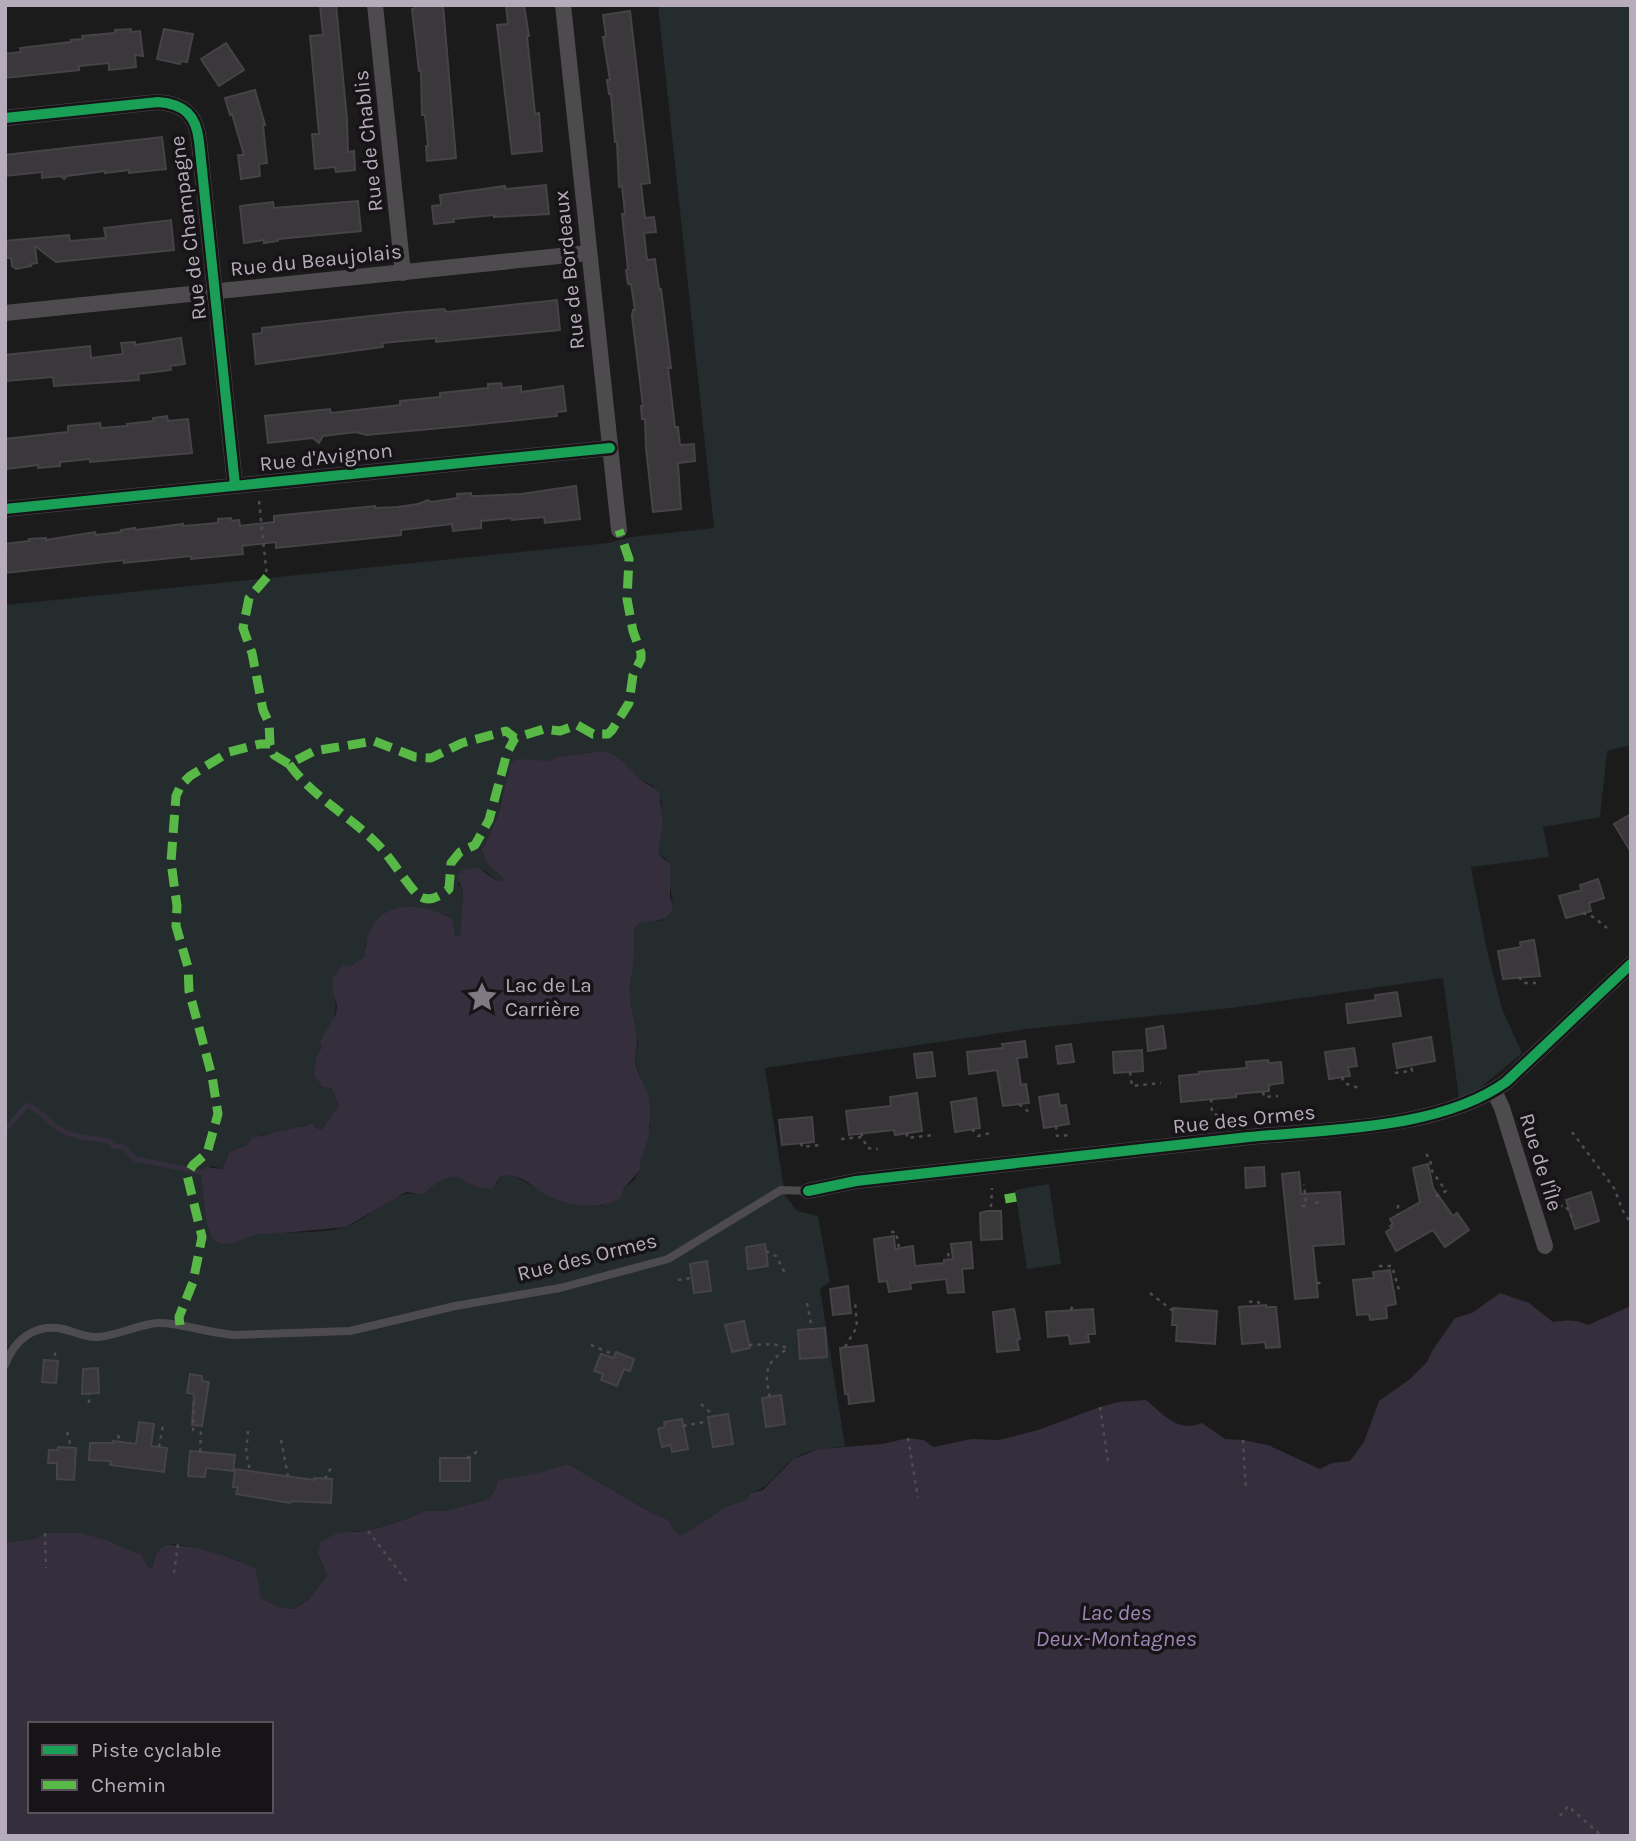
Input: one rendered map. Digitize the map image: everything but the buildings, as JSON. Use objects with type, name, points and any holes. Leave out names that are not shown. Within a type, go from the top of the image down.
[{"type":"street","name":"Rue de Chablis","points":[[374,5],[403,273]]},
{"type":"street","name":"Rue de Bordeaux","points":[[563,5],[619,530]]},
{"type":"street","name":"Rue de Champagne","points":[[5,118],[158,102],[174,104],[185,110],[194,120],[198,132],[235,485]]},
{"type":"street","name":"Rue du Beaujolais","points":[[5,313],[589,253]]},
{"type":"street","name":"Rue d'Avignon","points":[[5,509],[610,448]]},
{"type":"street","name":"Rue des Ormes","points":[[808,1191],[862,1180],[1264,1135],[1370,1126],[1465,1104],[1494,1091],[1516,1073],[1631,964]]},
{"type":"street","name":"Rue de l'Île","points":[[1494,1091],[1545,1246]]},
{"type":"lane","name":"Rue des Ormes","points":[[5,1365],[19,1342],[30,1332],[43,1328],[62,1329],[97,1337],[156,1323],[227,1335],[350,1331],[464,1305],[553,1290],[668,1259],[781,1191],[808,1191]]},
{"type":"path","points":[[259,495],[267,578]]},
{"type":"path","points":[[1583,913],[1594,917],[1607,928]]},
{"type":"path","points":[[1518,977],[1523,983],[1536,984]]},
{"type":"path","points":[[1395,1073],[1412,1071],[1411,1065]]},
{"type":"path","points":[[1130,1072],[1132,1086],[1161,1083]]},
{"type":"path","points":[[1342,1077],[1344,1083],[1359,1088]]},
{"type":"path","points":[[1264,1092],[1264,1097],[1278,1096]]},
{"type":"path","points":[[1211,1099],[1212,1113],[1233,1115]]},
{"type":"path","points":[[1019,1104],[1030,1112]]},
{"type":"path","points":[[1056,1126],[1057,1136],[1072,1135]]},
{"type":"path","points":[[972,1129],[978,1136],[990,1133]]},
{"type":"path","points":[[1572,1132],[1614,1188],[1631,1223]]},
{"type":"path","points":[[907,1133],[907,1138],[933,1135]]},
{"type":"path","points":[[841,1139],[861,1135],[867,1148],[878,1149]]},
{"type":"path","points":[[801,1143],[802,1147],[820,1145]]},
{"type":"path","points":[[1426,1154],[1430,1159],[1432,1171],[1446,1191],[1431,1199]]},
{"type":"path","points":[[1302,1206],[1306,1206],[1304,1184]]},
{"type":"path","points":[[991,1207],[992,1188]]},
{"type":"path","points":[[1315,1203],[1322,1202]]},
{"type":"path","points":[[1398,1205],[1398,1215]]},
{"type":"path","points":[[1535,1213],[1565,1205],[1572,1217]]},
{"type":"path","points":[[891,1232],[896,1232],[900,1248]]},
{"type":"path","points":[[766,1251],[776,1256],[785,1273]]},
{"type":"path","points":[[948,1254],[949,1259]]},
{"type":"path","points":[[1379,1266],[1392,1266],[1399,1290],[1394,1291]]},
{"type":"path","points":[[678,1280],[692,1278]]},
{"type":"path","points":[[1150,1293],[1173,1311]]},
{"type":"path","points":[[845,1348],[858,1327],[855,1301]]},
{"type":"path","points":[[1249,1302],[1257,1301],[1261,1305]]},
{"type":"path","points":[[1071,1310],[1074,1302]]},
{"type":"path","points":[[807,1303],[811,1329]]},
{"type":"path","points":[[749,1345],[773,1344],[789,1348],[774,1358],[768,1367],[766,1378],[769,1397]]},
{"type":"path","points":[[591,1345],[615,1355]]},
{"type":"path","points":[[89,1393],[89,1403]]},
{"type":"path","points":[[193,1431],[194,1402]]},
{"type":"path","points":[[701,1404],[714,1416]]},
{"type":"path","points":[[1100,1407],[1108,1462]]},
{"type":"path","points":[[683,1426],[705,1422]]},
{"type":"path","points":[[159,1447],[163,1425]]},
{"type":"path","points":[[66,1432],[71,1447]]},
{"type":"path","points":[[200,1452],[201,1432]]},
{"type":"path","points":[[248,1432],[246,1452],[250,1471]]},
{"type":"path","points":[[118,1435],[120,1442]]},
{"type":"path","points":[[908,1438],[918,1498]]},
{"type":"path","points":[[281,1440],[288,1476]]},
{"type":"path","points":[[1243,1440],[1246,1491]]},
{"type":"path","points":[[467,1458],[478,1451]]},
{"type":"path","points":[[325,1479],[332,1466]]},
{"type":"path","points":[[368,1531],[408,1583]]},
{"type":"path","points":[[45,1533],[46,1568]]},
{"type":"path","points":[[174,1573],[178,1544]]},
{"type":"path","points":[[1560,1816],[1568,1806],[1602,1836]]},
{"type":"shaded area","points":[[658,5],[1631,5],[1631,745],[1607,751],[1600,817],[1543,827],[1549,857],[1471,867],[1486,946],[1502,1009],[1522,1053],[1479,1089],[1459,1098],[1443,978],[1231,1008],[1026,1029],[765,1068],[785,1195],[797,1211],[818,1216],[830,1282],[820,1289],[845,1446],[798,1456],[768,1484],[750,1493],[746,1500],[727,1506],[679,1535],[667,1519],[568,1464],[496,1488],[489,1499],[445,1511],[424,1511],[368,1531],[354,1531],[318,1554],[327,1575],[309,1599],[294,1609],[278,1607],[261,1598],[258,1588],[240,1561],[178,1544],[165,1545],[156,1553],[152,1568],[147,1566],[142,1555],[109,1541],[38,1538],[5,1543],[5,605],[608,543],[631,537],[714,528]],"holes":[[[601,751],[626,765],[640,780],[652,785],[662,802],[658,850],[660,856],[666,859],[673,906],[660,921],[645,920],[638,924],[634,931],[631,953],[633,964],[629,974],[630,1000],[638,1044],[635,1061],[650,1105],[650,1127],[640,1160],[640,1170],[634,1180],[602,1206],[551,1197],[513,1175],[506,1174],[500,1177],[497,1183],[484,1189],[452,1175],[416,1194],[399,1196],[340,1229],[272,1234],[261,1232],[226,1245],[209,1234],[202,1172],[212,1166],[223,1169],[229,1152],[247,1145],[261,1135],[286,1132],[305,1125],[322,1129],[339,1105],[331,1088],[323,1087],[316,1058],[322,1047],[321,1041],[335,1014],[333,994],[351,966],[365,956],[365,944],[371,930],[419,908],[453,919],[455,937],[460,937],[463,892],[458,883],[484,870],[502,882],[503,878],[488,865],[481,849],[499,813],[510,772],[528,761],[549,761],[557,757]]]},
{"type":"shaded area","points":[[1049,1184],[1061,1264],[1027,1269],[1015,1190]]},
{"type":"water","name":"Lac de La Carrière","points":[[602,751],[618,758],[641,780],[659,792],[663,823],[658,850],[660,856],[670,864],[670,896],[673,906],[664,918],[640,923],[634,933],[630,992],[637,1039],[635,1061],[650,1101],[649,1127],[640,1170],[624,1188],[621,1197],[596,1206],[577,1205],[550,1197],[513,1176],[500,1177],[492,1189],[480,1188],[454,1177],[437,1183],[423,1194],[406,1192],[346,1227],[260,1234],[228,1244],[215,1241],[210,1234],[206,1214],[201,1172],[205,1167],[223,1169],[229,1152],[247,1145],[252,1138],[312,1124],[322,1129],[339,1105],[331,1088],[323,1087],[314,1075],[316,1058],[322,1047],[320,1041],[336,1014],[333,978],[343,965],[351,966],[365,956],[367,938],[374,924],[394,909],[423,908],[453,919],[455,936],[460,936],[463,892],[457,876],[463,870],[477,867],[497,881],[502,881],[503,878],[488,865],[481,849],[499,813],[510,772],[509,764],[517,759],[549,761],[557,757]]},
{"type":"water","name":"Lac des Deux-Montagnes","points":[[1500,1293],[1529,1303],[1553,1322],[1571,1320],[1588,1325],[1631,1306],[1631,1836],[5,1836],[5,1543],[38,1538],[45,1533],[81,1533],[142,1555],[147,1566],[152,1568],[156,1553],[165,1545],[199,1549],[255,1568],[261,1598],[278,1607],[294,1609],[309,1599],[327,1575],[318,1554],[321,1541],[338,1533],[368,1531],[424,1511],[445,1511],[489,1499],[498,1480],[568,1464],[667,1519],[679,1535],[727,1506],[746,1500],[750,1493],[763,1490],[793,1459],[819,1449],[882,1444],[908,1438],[924,1440],[933,1447],[972,1439],[999,1440],[1038,1430],[1119,1402],[1146,1400],[1165,1417],[1178,1424],[1186,1426],[1202,1423],[1225,1439],[1268,1445],[1320,1469],[1332,1463],[1350,1461],[1364,1442],[1379,1401],[1410,1379],[1427,1362],[1455,1318],[1472,1313]]},
{"type":"waterway","points":[[5,1130],[27,1105],[59,1129],[77,1136],[109,1141],[114,1146],[124,1147],[135,1159],[201,1172]]},
{"type":"marked path","points":[[267,577],[249,598],[243,628],[252,653],[274,755],[289,764],[314,751],[374,741],[415,757],[431,758],[462,743],[506,731],[515,738],[544,729],[560,731],[577,725],[593,734],[608,734],[612,730],[629,703],[633,675],[641,659],[627,599],[629,559],[619,530]]},
{"type":"marked path","points":[[289,764],[322,798],[382,849],[419,896],[431,899],[449,889],[451,863],[460,852],[475,845],[489,820],[507,753],[515,738]]},
{"type":"marked path","points":[[180,1325],[179,1317],[193,1282],[202,1237],[187,1175],[193,1165],[207,1153],[218,1114],[212,1076],[189,991],[188,967],[176,926],[177,906],[171,862],[176,796],[181,785],[190,776],[229,752],[270,744]]},
{"type":"marked path","points":[[1005,1199],[1016,1197]]},
{"type":"cycle path","points":[[5,118],[158,102],[182,108],[192,118],[199,141],[235,485]]},
{"type":"cycle path","points":[[5,509],[610,448]]},
{"type":"cycle path","points":[[808,1191],[856,1181],[1378,1125],[1447,1110],[1478,1098],[1506,1082],[1631,964]]},
{"type":"place","name":"Lac de La Carrière","points":[[482,997]]}]
